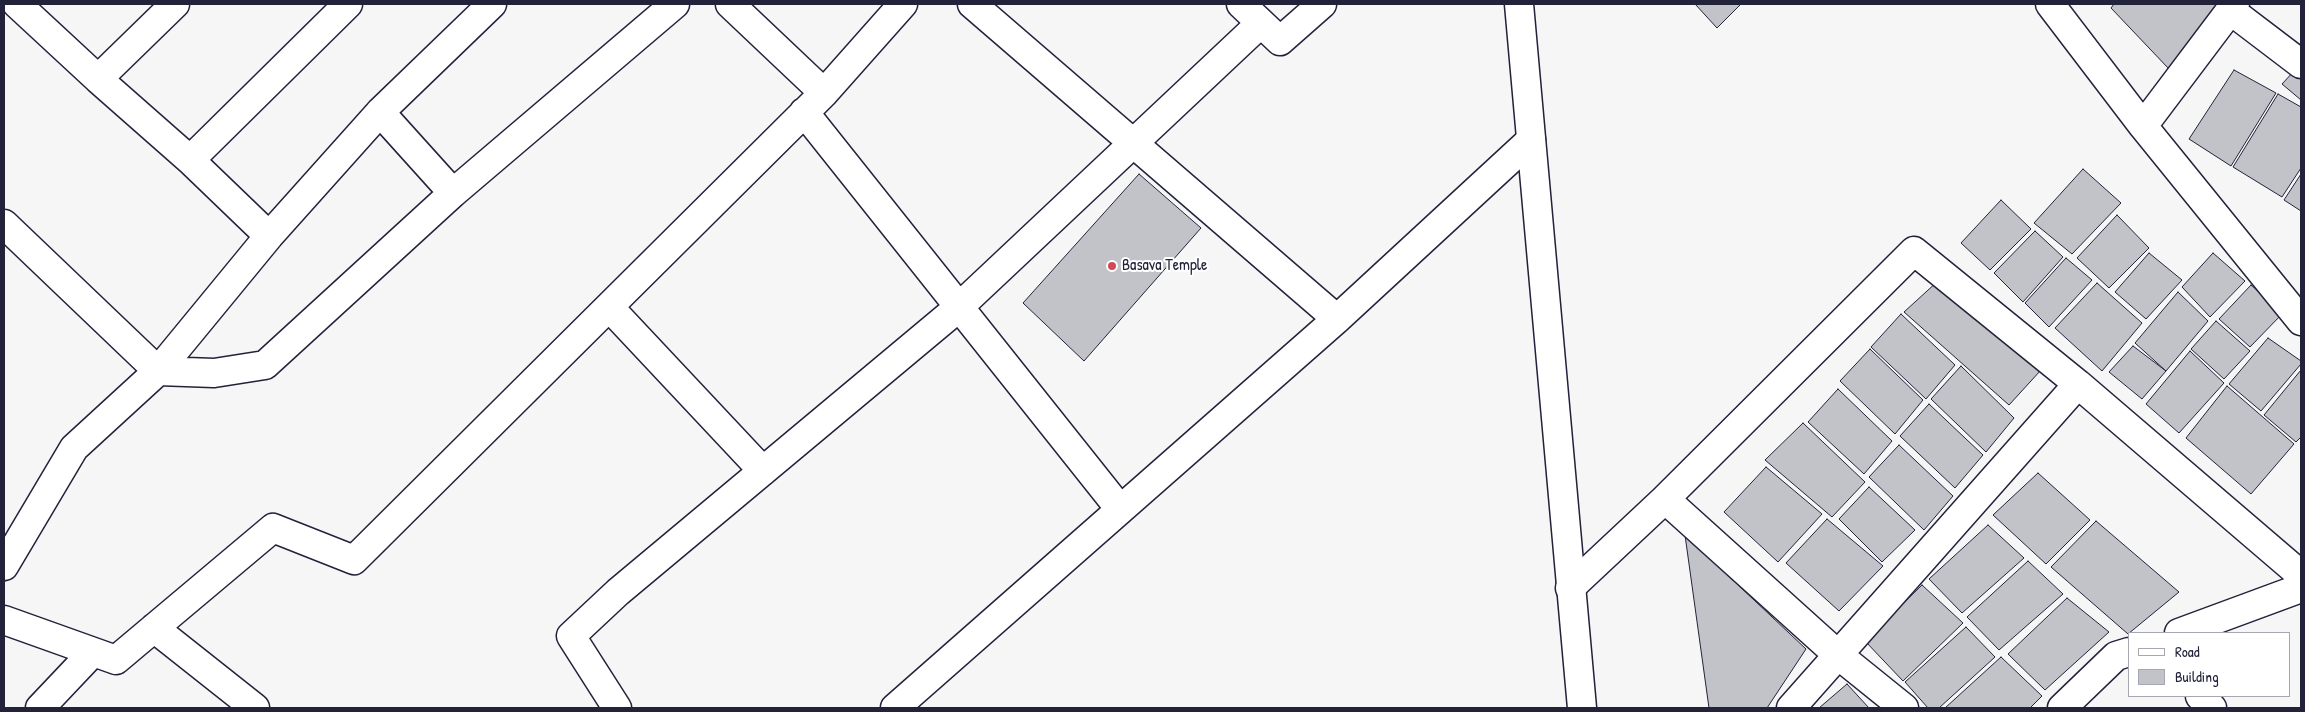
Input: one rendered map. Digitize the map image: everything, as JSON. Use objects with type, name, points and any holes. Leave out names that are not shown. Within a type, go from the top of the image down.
[{"type":"street","points":[[17,4],[190,160],[269,236]]},
{"type":"street","points":[[98,79],[175,4]]},
{"type":"street","points":[[190,160],[348,4]]},
{"type":"street","points":[[4,566],[74,448],[158,371],[269,236],[380,112],[492,4]]},
{"type":"street","points":[[4,224],[158,371],[214,373],[265,366],[453,193],[675,4]]},
{"type":"street","points":[[730,4],[824,93]]},
{"type":"street","points":[[4,620],[116,660],[273,528],[354,560],[610,308],[824,93],[903,4]]},
{"type":"street","points":[[972,4],[1337,319]]},
{"type":"street","points":[[1241,4],[1280,41],[1322,4]]},
{"type":"street","points":[[1519,4],[1582,708]]},
{"type":"street","points":[[2050,4],[2143,126],[2301,321]]},
{"type":"street","points":[[2143,126],[2233,7],[2301,64]]},
{"type":"street","points":[[617,708],[571,636],[618,592],[958,308],[1261,23]]},
{"type":"street","points":[[380,112],[453,193]]},
{"type":"street","points":[[804,112],[958,308],[1120,509]]},
{"type":"street","points":[[895,708],[1337,319],[1531,140]]},
{"type":"street","points":[[1570,588],[1665,499],[1914,251],[2078,384],[2301,575]]},
{"type":"street","points":[[610,308],[763,471]]},
{"type":"street","points":[[1791,708],[2078,384]]},
{"type":"street","points":[[1665,499],[1837,654],[1904,708]]},
{"type":"street","points":[[2182,632],[2301,588]]},
{"type":"street","points":[[154,628],[243,705]]},
{"type":"street","points":[[40,708],[93,652]]},
{"type":"street","points":[[2062,708],[2116,656],[2128,652]]},
{"type":"street","points":[[2201,697],[2212,708]]},
{"type":"building","points":[[1695,4],[1741,4],[1717,28]]},
{"type":"building","points":[[2114,4],[2219,4],[2169,69],[2111,8]]},
{"type":"building","points":[[2234,70],[2276,93],[2231,166],[2189,139]]},
{"type":"building","points":[[2295,70],[2301,76],[2301,100],[2282,84]]},
{"type":"building","points":[[2278,94],[2301,107],[2301,168],[2282,197],[2233,167]]},
{"type":"building","points":[[2083,169],[2121,203],[2072,254],[2034,223]]},
{"type":"building","name":"Basava Temple","points":[[1139,174],[1201,228],[1084,361],[1023,303]]},
{"type":"building","points":[[2301,174],[2301,211],[2284,200]]},
{"type":"building","points":[[2001,200],[2031,229],[1990,270],[1961,243]]},
{"type":"building","points":[[2117,215],[2149,248],[2109,288],[2077,258]]},
{"type":"building","points":[[2035,231],[2063,257],[2023,302],[1994,273]]},
{"type":"building","points":[[2149,253],[2182,280],[2146,319],[2115,292]]},
{"type":"building","points":[[2213,253],[2245,281],[2210,317],[2182,287]]},
{"type":"building","points":[[2066,258],[2092,280],[2049,327],[2025,303]]},
{"type":"building","points":[[1938,281],[2041,370],[2009,405],[1904,312]]},
{"type":"building","points":[[2097,283],[2142,323],[2102,371],[2055,328]]},
{"type":"building","points":[[2251,285],[2283,313],[2250,347],[2219,319]]},
{"type":"building","points":[[2178,292],[2208,321],[2166,371],[2135,343]]},
{"type":"building","points":[[1901,314],[1955,365],[1926,399],[1871,347]]},
{"type":"building","points":[[2216,321],[2250,351],[2224,379],[2191,349]]},
{"type":"building","points":[[2268,338],[2301,361],[2301,364],[2261,411],[2229,384]]},
{"type":"building","points":[[2133,346],[2166,371],[2142,399],[2109,372]]},
{"type":"building","points":[[1870,349],[1923,400],[1895,434],[1840,381]]},
{"type":"building","points":[[2190,351],[2224,383],[2179,433],[2146,404]]},
{"type":"building","points":[[1961,366],[2014,418],[1986,452],[1931,399]]},
{"type":"building","points":[[2301,370],[2301,437],[2296,442],[2264,415]]},
{"type":"building","points":[[2227,386],[2294,444],[2251,494],[2186,438]]},
{"type":"building","points":[[1838,389],[1892,441],[1864,474],[1808,422]]},
{"type":"building","points":[[1929,404],[1983,455],[1955,488],[1900,436]]},
{"type":"building","points":[[1803,423],[1865,482],[1832,517],[1765,460]]},
{"type":"building","points":[[1899,445],[1953,496],[1924,530],[1869,477]]},
{"type":"building","points":[[1766,467],[1822,514],[1778,562],[1724,512]]},
{"type":"building","points":[[2038,473],[2090,520],[2046,564],[1993,515]]},
{"type":"building","points":[[1869,487],[1915,530],[1882,562],[1839,519]]},
{"type":"building","points":[[1827,519],[1883,566],[1839,611],[1786,563]]},
{"type":"building","points":[[2096,521],[2179,592],[2128,632],[2128,634],[2051,567]]},
{"type":"building","points":[[1988,525],[2024,558],[1962,613],[1929,579]]},
{"type":"building","points":[[1685,535],[1806,649],[1767,708],[1709,708]]},
{"type":"building","points":[[2028,561],[2063,594],[1999,650],[1967,617]]},
{"type":"building","points":[[1922,585],[1963,623],[1903,681],[1865,641]]},
{"type":"building","points":[[2067,598],[2109,632],[2045,690],[2008,654]]},
{"type":"building","points":[[1966,627],[1995,657],[1939,708],[1928,708],[1905,682]]},
{"type":"building","points":[[2001,657],[2042,696],[2030,708],[1945,708]]},
{"type":"building","points":[[1847,684],[1869,708],[1819,708]]},
{"type":"place","name":"Basava Temple","points":[[1112,266]]}]
